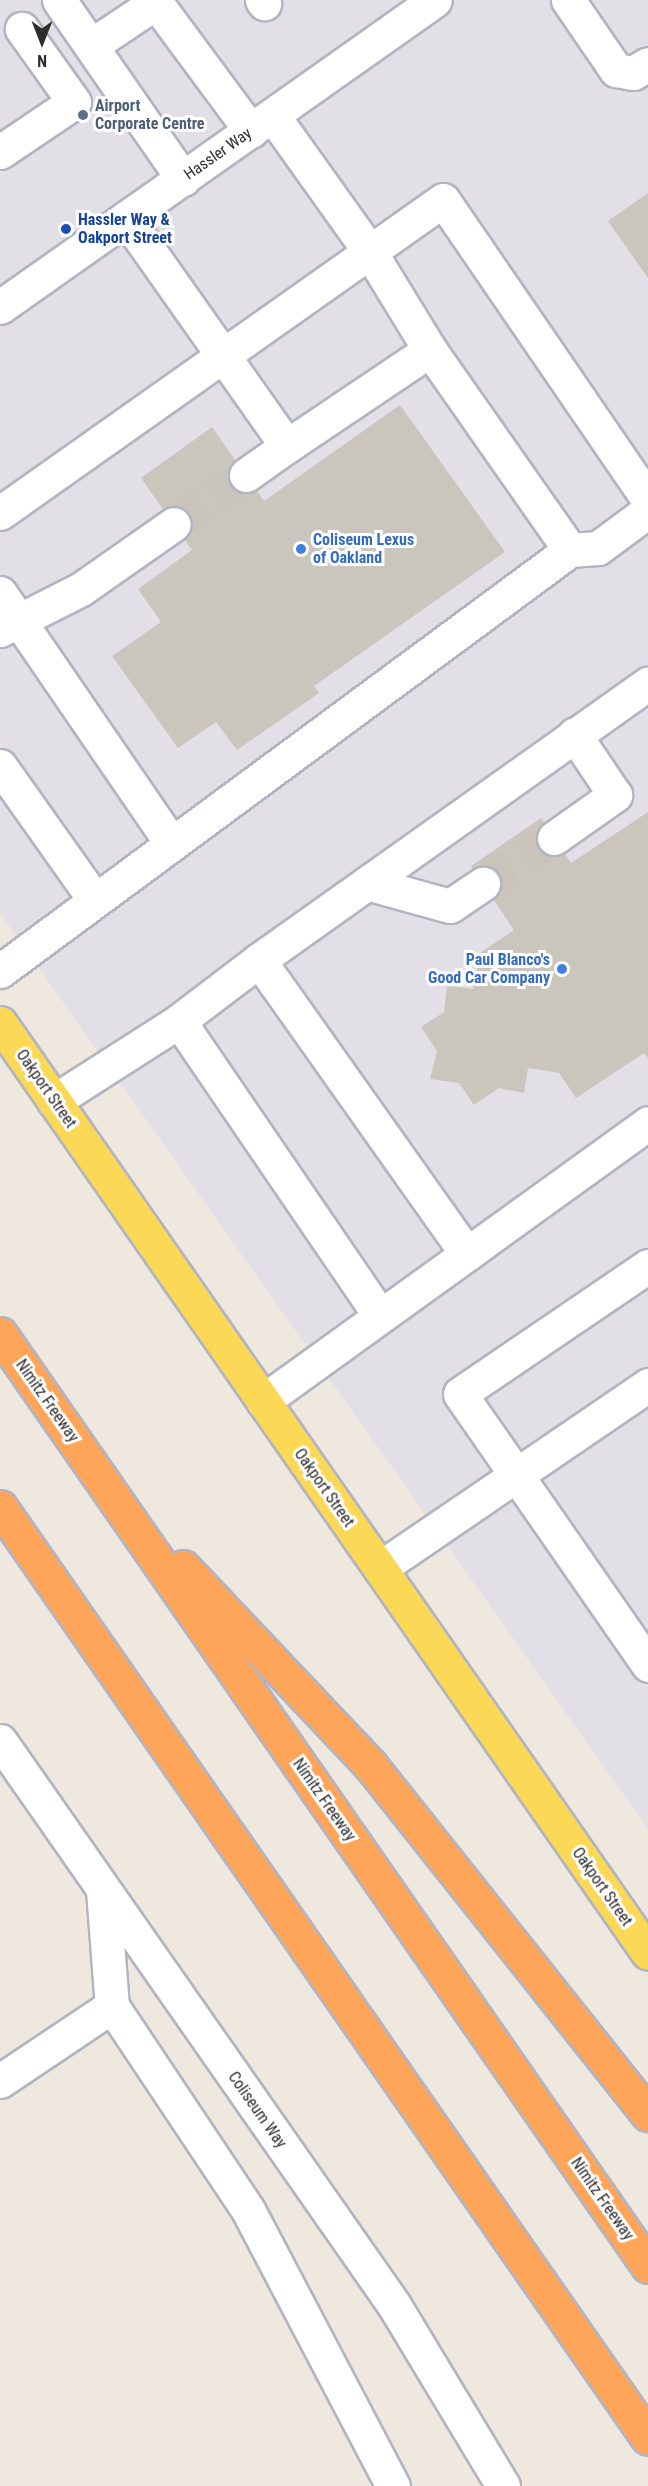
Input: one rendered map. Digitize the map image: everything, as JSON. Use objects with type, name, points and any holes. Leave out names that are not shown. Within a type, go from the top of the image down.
[{"type":"highway","name":"Nimitz Freeway","points":[[0,1335],[648,2266]]},
{"type":"highway","points":[[108,1488],[371,1766],[648,2114]]},
{"type":"highway","points":[[0,1507],[648,2438]]},
{"type":"main road","name":"Oakport Street","points":[[0,1023],[648,1953]]},
{"type":"street","name":"Hassler Way","points":[[0,307],[262,123],[401,9],[435,0]]},
{"type":"street","points":[[568,0],[616,70],[633,73],[648,64]]},
{"type":"street","points":[[183,179],[76,22],[154,1],[262,123],[370,252],[430,350],[570,550]]},
{"type":"street","points":[[0,152],[74,102],[22,29]]},
{"type":"street","points":[[0,513],[443,200],[648,499]]},
{"type":"street","points":[[126,218],[287,446]]},
{"type":"street","points":[[246,475],[430,350]]},
{"type":"street","points":[[0,971],[570,550],[598,548],[648,511]]},
{"type":"street","points":[[171,843],[6,614],[81,589],[174,524]]},
{"type":"street","points":[[54,1101],[179,1021],[574,734],[648,684]]},
{"type":"street","points":[[554,838],[615,795],[574,734]]},
{"type":"street","points":[[0,766],[95,900]]},
{"type":"street","points":[[368,883],[450,906],[483,884]]},
{"type":"street","points":[[260,960],[467,1254]]},
{"type":"street","points":[[179,1021],[381,1316]]},
{"type":"street","points":[[263,1401],[648,1123]]},
{"type":"street","points":[[648,1266],[460,1394],[648,1665]]},
{"type":"street","points":[[380,1568],[648,1385]]},
{"type":"street","name":"Coliseum Way","points":[[0,1741],[394,2305],[503,2486]]},
{"type":"street","points":[[103,1889],[112,2006],[248,2210],[393,2486]]},
{"type":"street","points":[[0,2081],[112,2006]]},
{"type":"shaded area","points":[[0,0],[648,0],[648,1829],[0,913]]},
{"type":"building","points":[[648,193],[648,278],[608,221]]},
{"type":"building","points":[[400,405],[505,552],[314,686],[319,693],[237,750],[216,722],[178,748],[112,656],[161,622],[138,589],[192,550],[141,478],[212,427],[264,501]]},
{"type":"building","name":"Paul Blanco's Good Car Company","points":[[648,812],[648,1058],[644,1053],[576,1098],[559,1073],[528,1068],[524,1093],[499,1088],[474,1105],[459,1083],[430,1079],[437,1051],[421,1027],[444,1012],[447,986],[473,989],[480,953],[514,930],[471,866],[541,818],[571,863]]},
{"type":"tunnel","points":[[174,524],[246,475]]},
{"type":"tunnel","points":[[483,884],[554,838]]},
{"type":"place","name":"Airport Corporate Centre","points":[[83,115]]},
{"type":"place","name":"Hassler Way & Oakport Street","points":[[66,229]]},
{"type":"place","name":"Coliseum Lexus of Oakland","points":[[301,549]]},
{"type":"place","name":"Paul Blanco's Good Car Company","points":[[562,969]]}]
